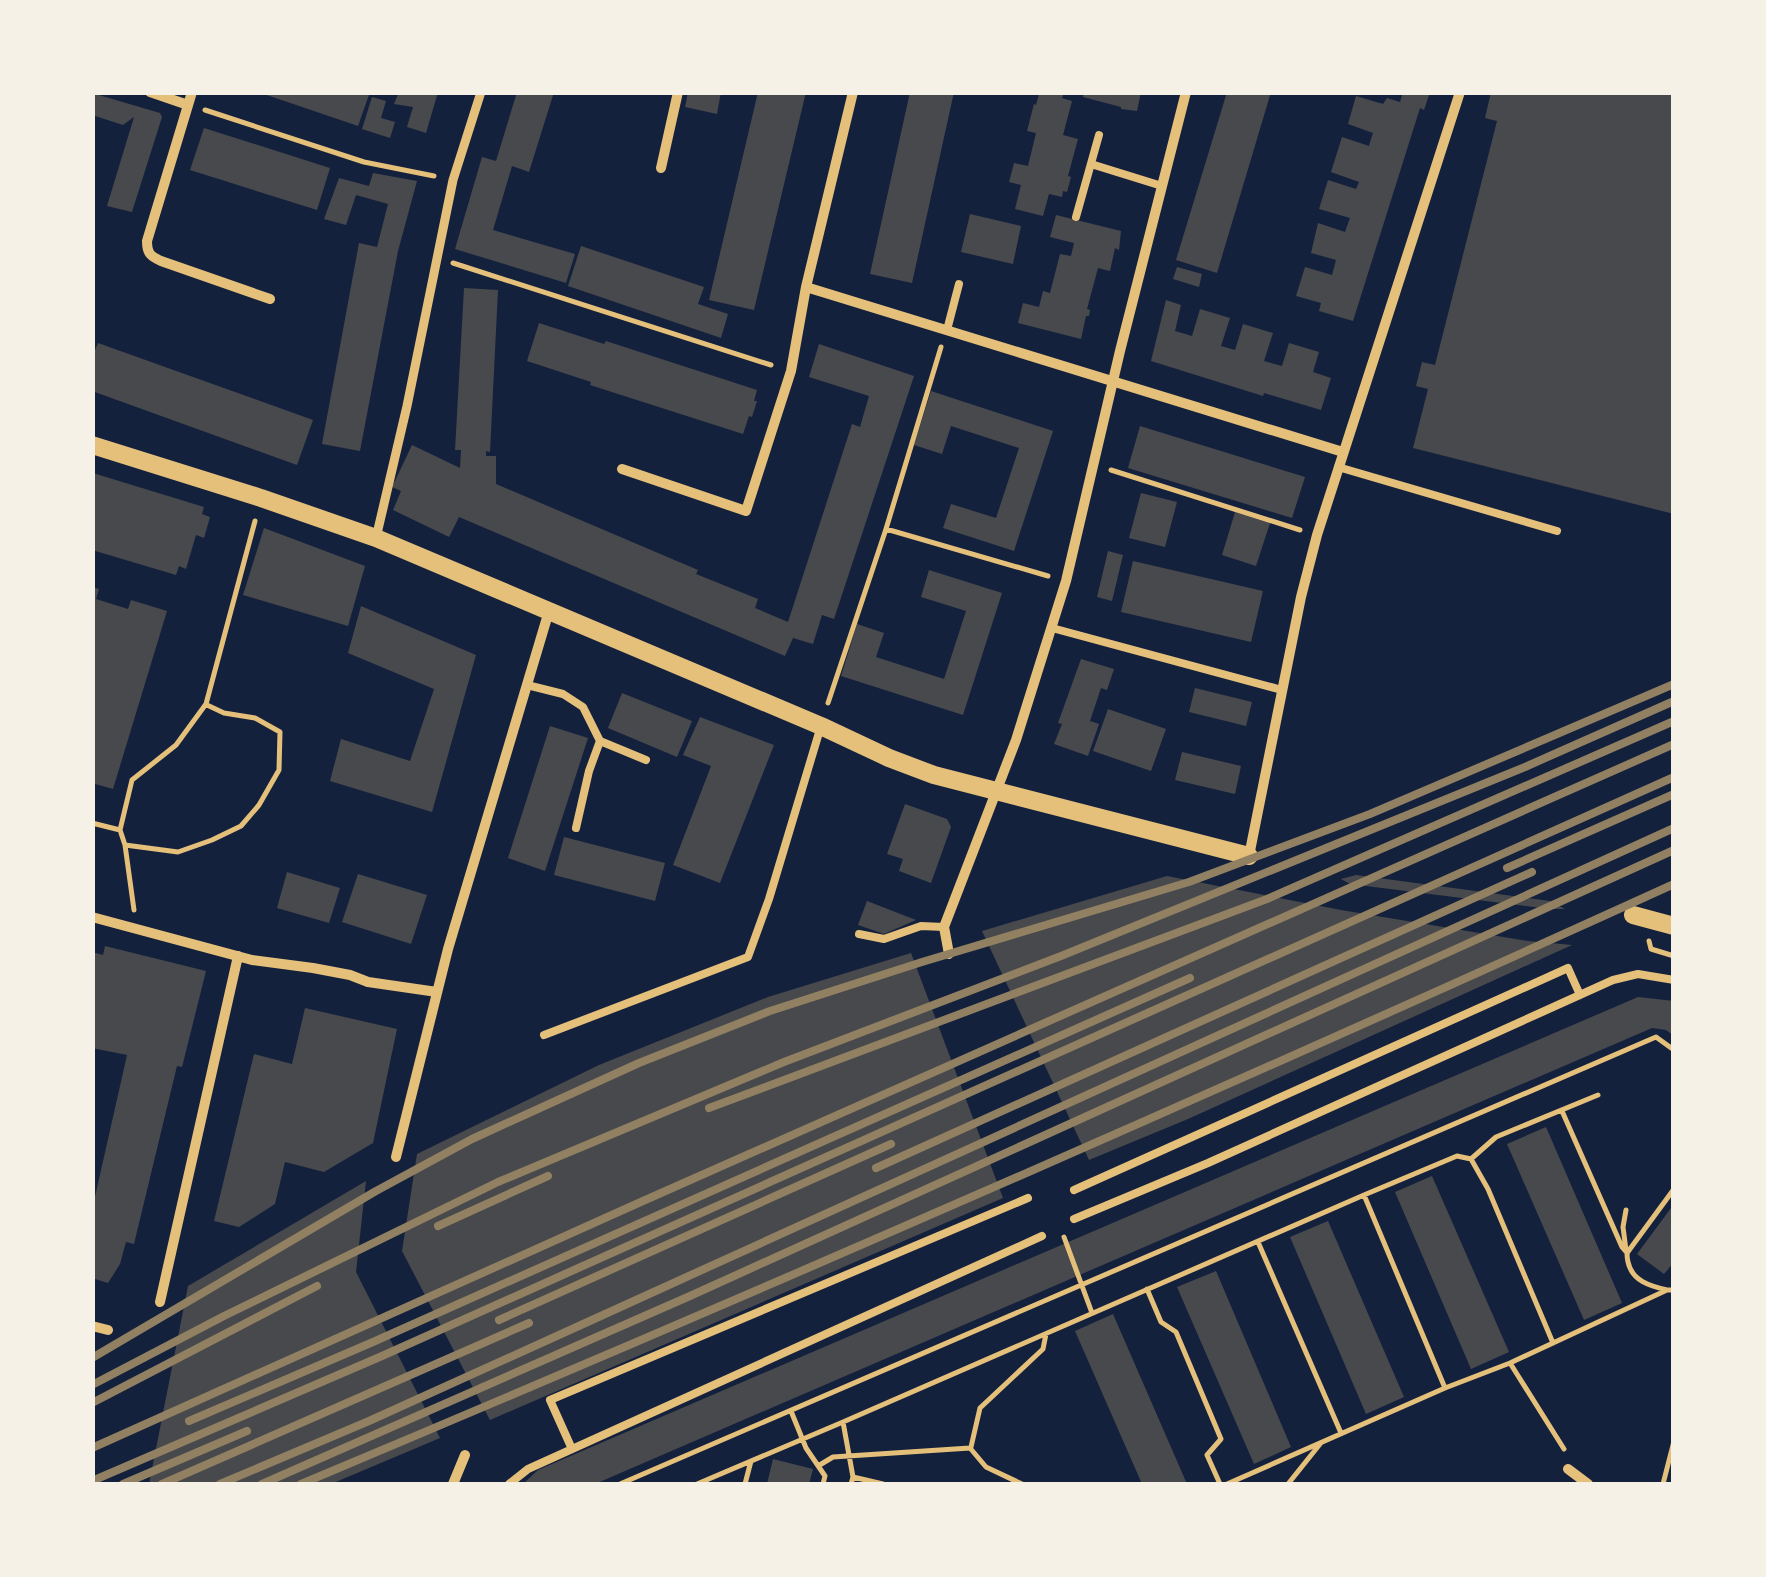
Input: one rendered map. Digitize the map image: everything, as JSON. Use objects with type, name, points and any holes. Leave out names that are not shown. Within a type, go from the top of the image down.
[{"type":"street","points":[[150,92],[188,105]]},
{"type":"street","points":[[192,92],[147,251],[161,261],[270,298]]},
{"type":"street","points":[[376,538],[454,180],[482,92]]},
{"type":"street","points":[[661,168],[678,92]]},
{"type":"street","points":[[622,468],[746,511],[791,371],[806,287],[852,92]]},
{"type":"street","points":[[949,954],[944,927],[1031,697],[1066,581],[1186,92]]},
{"type":"street","points":[[92,445],[376,538],[934,775],[1249,856],[1316,536],[1460,92]]},
{"type":"street","points":[[806,287],[1343,452]]},
{"type":"street","points":[[396,1157],[437,992],[548,610]]},
{"type":"street","points":[[1633,915],[1674,926]]},
{"type":"street","points":[[92,917],[252,960],[437,992]]},
{"type":"street","points":[[160,1302],[238,956]]},
{"type":"street","points":[[92,1326],[108,1330]]},
{"type":"street","points":[[453,1484],[465,1455]]},
{"type":"street","points":[[1568,1468],[1588,1484]]},
{"type":"lane","points":[[1076,217],[1099,135]]},
{"type":"lane","points":[[1091,164],[1162,186]]},
{"type":"lane","points":[[946,330],[960,284]]},
{"type":"lane","points":[[1338,466],[1557,532]]},
{"type":"lane","points":[[1052,628],[1282,690]]},
{"type":"lane","points":[[526,685],[563,694],[583,707],[600,741],[646,760]]},
{"type":"lane","points":[[544,1036],[748,957],[820,726]]},
{"type":"lane","points":[[576,828],[600,741]]},
{"type":"lane","points":[[859,934],[884,939],[921,926],[944,927]]},
{"type":"lane","points":[[1074,1190],[1568,968],[1580,995]]},
{"type":"lane","points":[[1074,1219],[1208,1163],[1613,980],[1638,974],[1674,980]]},
{"type":"lane","points":[[572,1449],[550,1400],[1028,1198]]},
{"type":"lane","points":[[509,1484],[528,1469],[1042,1236]]},
{"type":"path","points":[[188,105],[364,162],[420,174]]},
{"type":"path","points":[[436,258],[791,371]]},
{"type":"path","points":[[820,726],[886,529],[946,330]]},
{"type":"path","points":[[1094,464],[1316,536]]},
{"type":"path","points":[[136,928],[120,830],[132,780],[176,745],[206,704],[261,498]]},
{"type":"path","points":[[886,529],[1066,581]]},
{"type":"path","points":[[125,844],[178,852],[212,840],[241,826],[280,770],[280,732],[255,718],[224,714],[206,704]]},
{"type":"path","points":[[92,823],[120,830]]},
{"type":"path","points":[[1650,942],[1651,949],[1674,956]]},
{"type":"path","points":[[620,1484],[1656,1037],[1674,1050]]},
{"type":"path","points":[[1470,1159],[1496,1137],[1598,1095]]},
{"type":"path","points":[[1559,1113],[1627,1253]]},
{"type":"path","points":[[696,1484],[1457,1156],[1470,1159],[1488,1189],[1553,1343]]},
{"type":"path","points":[[1627,1253],[1674,1189]]},
{"type":"path","points":[[1364,1194],[1445,1388]]},
{"type":"path","points":[[1626,1210],[1623,1227],[1632,1275],[1670,1290]]},
{"type":"path","points":[[1060,1226],[1092,1313]]},
{"type":"path","points":[[1258,1242],[1341,1433]]},
{"type":"path","points":[[1147,1289],[1161,1322],[1176,1332],[1221,1439],[1207,1455],[1223,1484],[1510,1363],[1670,1290]]},
{"type":"path","points":[[970,1448],[980,1408],[1043,1349],[1046,1334]]},
{"type":"path","points":[[1510,1363],[1568,1456]]},
{"type":"path","points":[[790,1411],[806,1448],[825,1476],[823,1484]]},
{"type":"path","points":[[843,1422],[852,1481],[883,1484]]},
{"type":"path","points":[[1663,1484],[1674,1441]]},
{"type":"path","points":[[1288,1484],[1322,1442]]},
{"type":"path","points":[[818,1466],[833,1457],[970,1448],[986,1466],[1022,1484]]},
{"type":"path","points":[[745,1484],[751,1462]]},
{"type":"building","points":[[258,92],[370,92],[358,126]]},
{"type":"building","points":[[399,92],[438,92],[426,133],[407,127],[413,107],[394,104]]},
{"type":"building","points":[[517,92],[554,92],[529,172],[512,166],[493,230],[575,254],[566,283],[455,249],[482,157],[496,161]]},
{"type":"building","points":[[688,92],[721,92],[717,114],[685,107]]},
{"type":"building","points":[[758,92],[806,92],[754,310],[709,300]]},
{"type":"building","points":[[910,92],[954,92],[912,283],[870,274]]},
{"type":"building","points":[[1043,92],[1064,92],[1062,98],[1072,101],[1063,135],[1078,139],[1067,192],[1063,191],[1062,197],[1049,194],[1043,216],[1015,209],[1021,185],[1009,182],[1014,163],[1028,166],[1036,133],[1027,131],[1034,104]]},
{"type":"building","points":[[1084,92],[1141,92],[1137,111],[1083,97]]},
{"type":"building","points":[[1227,92],[1271,92],[1217,273],[1176,260]]},
{"type":"building","points":[[1403,92],[1430,92],[1424,110],[1420,108],[1353,321],[1319,311],[1321,303],[1296,296],[1305,267],[1332,275],[1336,260],[1311,253],[1318,223],[1345,232],[1350,218],[1319,209],[1328,180],[1356,189],[1359,182],[1331,172],[1342,137],[1369,146],[1373,133],[1348,124],[1356,96],[1383,104],[1387,98],[1400,102]]},
{"type":"building","points":[[1491,92],[1674,92],[1674,514],[1413,448],[1428,389],[1416,386],[1422,362],[1435,365],[1497,121],[1485,118]]},
{"type":"building","points":[[92,93],[160,113],[162,117],[132,212],[107,206],[134,117],[123,125],[92,115]]},
{"type":"building","points":[[372,97],[386,101],[381,118],[395,122],[390,138],[362,129]]},
{"type":"building","points":[[204,128],[330,168],[317,210],[190,170]]},
{"type":"building","points":[[373,173],[417,181],[398,251],[360,451],[322,444],[359,243],[377,247],[388,204],[356,195],[346,225],[324,219],[339,178],[369,186]]},
{"type":"building","points":[[970,214],[1021,226],[1013,264],[961,252]]},
{"type":"building","points":[[1056,215],[1121,231],[1119,250],[1115,248],[1110,271],[1098,268],[1081,339],[1018,323],[1023,303],[1039,307],[1043,291],[1050,293],[1060,254],[1071,256],[1074,243],[1050,237]]},
{"type":"building","points":[[581,246],[704,287],[698,304],[728,314],[721,338],[568,286]]},
{"type":"building","points":[[1177,267],[1202,274],[1199,287],[1173,279]]},
{"type":"building","points":[[464,288],[498,290],[490,452],[486,451],[486,456],[496,456],[496,484],[698,570],[696,574],[758,599],[755,608],[788,622],[852,424],[860,427],[869,396],[809,377],[819,344],[914,376],[834,619],[822,615],[813,644],[793,638],[785,656],[459,517],[449,537],[393,510],[401,491],[392,487],[412,445],[460,468],[461,450],[455,450]]},
{"type":"building","points":[[1166,300],[1181,305],[1175,331],[1192,336],[1200,309],[1230,318],[1221,346],[1235,350],[1243,324],[1273,333],[1264,361],[1282,366],[1289,343],[1319,352],[1313,372],[1331,378],[1321,410],[1151,361]]},
{"type":"building","points":[[539,323],[757,390],[752,417],[749,416],[743,434],[527,361]]},
{"type":"building","points":[[98,343],[313,420],[297,465],[92,391],[92,357]]},
{"type":"building","points":[[931,391],[1053,431],[1014,551],[943,528],[951,504],[996,518],[1019,448],[951,426],[942,454],[914,445]]},
{"type":"building","points":[[1140,426],[1305,477],[1292,518],[1128,468]]},
{"type":"building","points":[[93,473],[204,507],[202,514],[210,517],[204,538],[196,535],[186,569],[179,566],[176,575],[92,550]]},
{"type":"building","points":[[1141,493],[1177,502],[1165,547],[1129,538]]},
{"type":"building","points":[[1235,512],[1270,523],[1256,566],[1222,555]]},
{"type":"building","points":[[264,528],[365,566],[348,626],[243,595]]},
{"type":"building","points":[[1108,551],[1123,555],[1112,601],[1097,597]]},
{"type":"building","points":[[1133,561],[1263,591],[1251,642],[1121,612]]},
{"type":"building","points":[[929,570],[1002,593],[963,715],[841,676],[857,624],[884,633],[876,657],[944,679],[966,611],[921,597]]},
{"type":"building","points":[[92,587],[99,589],[96,599],[128,609],[131,600],[167,611],[113,789],[92,783]]},
{"type":"building","points":[[361,606],[476,655],[432,812],[330,781],[341,739],[410,761],[434,689],[348,653]]},
{"type":"building","points":[[1081,659],[1114,669],[1107,690],[1101,688],[1090,721],[1099,724],[1088,756],[1054,744]]},
{"type":"building","points":[[1195,688],[1252,702],[1246,726],[1189,712]]},
{"type":"building","points":[[622,693],[692,721],[677,757],[608,728]]},
{"type":"building","points":[[1108,709],[1166,729],[1151,771],[1093,751]]},
{"type":"building","points":[[700,717],[774,745],[720,883],[673,865],[711,766],[683,755]]},
{"type":"building","points":[[550,726],[588,738],[545,871],[508,858]]},
{"type":"building","points":[[1182,752],[1241,766],[1235,794],[1175,780]]},
{"type":"building","points":[[905,804],[947,819],[951,827],[931,883],[899,871],[903,859],[887,854]]},
{"type":"building","points":[[564,837],[665,863],[655,901],[554,875]]},
{"type":"building","points":[[287,872],[340,888],[329,923],[277,908]]},
{"type":"building","points":[[358,874],[427,895],[411,944],[342,922]]},
{"type":"building","points":[[1356,875],[1550,901],[1565,909],[1350,884],[1341,879]]},
{"type":"building","points":[[1167,876],[1341,910],[1572,945],[1089,1160],[982,931]]},
{"type":"building","points":[[867,901],[916,920],[884,934],[858,925]]},
{"type":"building","points":[[105,946],[206,971],[182,1067],[177,1066],[134,1244],[126,1242],[120,1264],[108,1283],[92,1278],[92,1210],[127,1055],[92,1048],[92,952],[103,955]]},
{"type":"building","points":[[911,953],[1003,1198],[490,1420],[402,1251],[417,1154],[599,1065],[768,997]]},
{"type":"building","points":[[1638,997],[1674,1001],[1674,1036],[1652,1028],[595,1484],[523,1484],[538,1470]]},
{"type":"building","points":[[305,1008],[397,1029],[373,1143],[324,1172],[285,1162],[275,1204],[239,1227],[214,1221],[254,1054],[292,1064]]},
{"type":"building","points":[[1546,1127],[1622,1303],[1584,1320],[1507,1144]]},
{"type":"building","points":[[1432,1176],[1509,1352],[1471,1369],[1395,1192]]},
{"type":"building","points":[[366,1181],[356,1272],[440,1438],[331,1484],[149,1484],[188,1286]]},
{"type":"building","points":[[1674,1204],[1674,1262],[1664,1274],[1637,1254]]},
{"type":"building","points":[[1328,1221],[1404,1397],[1366,1414],[1290,1237]]},
{"type":"building","points":[[1216,1271],[1291,1447],[1254,1464],[1177,1287]]},
{"type":"building","points":[[1113,1314],[1187,1484],[1142,1484],[1075,1331]]},
{"type":"building","points":[[773,1459],[813,1469],[809,1484],[767,1484]]},
{"type":"railway","points":[[92,1358],[472,1139],[639,1063],[770,1011],[1189,882],[1370,814],[1674,684]]},
{"type":"railway","points":[[92,1385],[498,1182],[784,1062],[1061,956],[1525,767],[1674,701]]},
{"type":"railway","points":[[709,1108],[1267,899],[1674,721]]},
{"type":"railway","points":[[92,1448],[1674,744]]},
{"type":"railway","points":[[92,1481],[382,1356],[1674,777]]},
{"type":"railway","points":[[1507,868],[1674,794]]},
{"type":"railway","points":[[220,1484],[369,1421],[1674,828]]},
{"type":"railway","points":[[262,1484],[690,1296],[1674,850]]},
{"type":"railway","points":[[876,1168],[1532,872]]},
{"type":"railway","points":[[301,1484],[989,1189],[1674,884]]},
{"type":"railway","points":[[189,1421],[1190,978]]},
{"type":"railway","points":[[499,1320],[891,1144]]},
{"type":"railway","points":[[438,1226],[548,1176]]},
{"type":"railway","points":[[92,1403],[317,1286]]},
{"type":"railway","points":[[162,1484],[529,1323]]},
{"type":"railway","points":[[123,1484],[247,1431]]}]
